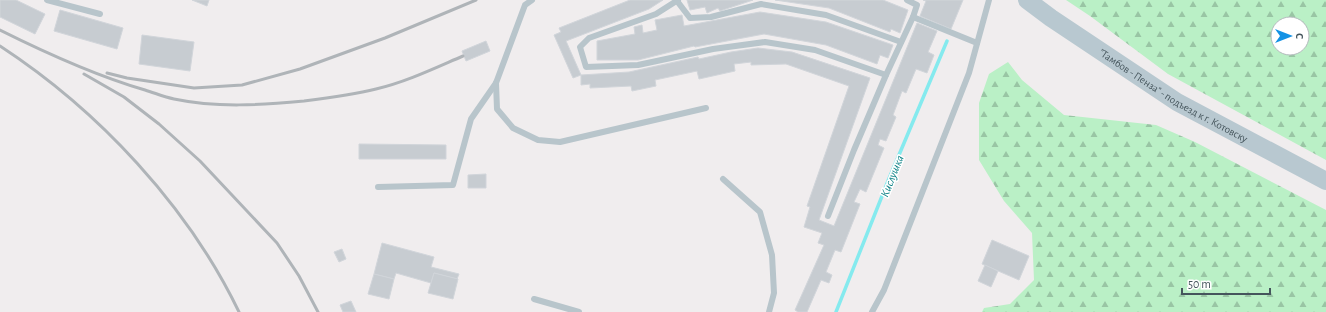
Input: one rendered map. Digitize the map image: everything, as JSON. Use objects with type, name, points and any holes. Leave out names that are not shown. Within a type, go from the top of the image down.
[{"type":"main road","name":"\"Тамбов - Пенза\" - подъезд к г. Котовску","points":[[1027,0],[1051,18],[1177,102],[1326,181]]},
{"type":"lane","points":[[47,0],[100,14]]},
{"type":"lane","points":[[378,187],[453,184],[471,119],[496,83],[525,5],[532,0]]},
{"type":"lane","points":[[886,75],[815,50],[765,42],[713,49],[638,65],[586,67],[580,47],[588,38],[656,14],[677,0],[690,18],[711,17],[761,4],[826,15],[901,42]]},
{"type":"lane","points":[[828,216],[886,75],[913,17],[917,5],[907,0]]},
{"type":"lane","points":[[872,312],[884,290],[968,73],[989,0]]},
{"type":"lane","points":[[913,17],[977,43]]},
{"type":"lane","points":[[496,83],[497,109],[513,128],[538,140],[560,142],[706,108]]},
{"type":"lane","points":[[723,179],[760,212],[772,255],[774,293],[769,312]]},
{"type":"lane","points":[[534,299],[579,312]]},
{"type":"green space","points":[[1066,0],[1326,0],[1326,160],[1168,74]]},
{"type":"green space","points":[[1008,62],[1022,80],[1064,115],[1156,125],[1195,142],[1326,210],[1326,312],[982,312],[984,308],[1010,304],[1034,280],[1032,233],[1004,201],[979,160],[979,103],[989,74]]},
{"type":"building","points":[[0,0],[16,0],[45,14],[35,34],[0,17]]},
{"type":"building","points":[[192,0],[209,0],[207,6]]},
{"type":"building","points":[[630,0],[663,0],[649,9],[566,41],[581,75],[573,78],[554,35],[561,32],[559,28]]},
{"type":"building","points":[[687,0],[753,0],[720,11],[718,8],[707,13],[705,7],[690,10]]},
{"type":"building","points":[[775,0],[883,0],[908,10],[900,33],[891,29],[890,32],[829,8]]},
{"type":"building","points":[[923,0],[963,0],[951,29],[920,16],[926,1]]},
{"type":"building","points":[[60,10],[123,28],[117,49],[54,31]]},
{"type":"building","points":[[760,12],[826,22],[893,45],[888,58],[880,55],[877,64],[826,45],[764,34],[694,46],[638,60],[597,60],[597,41],[635,34],[634,27],[642,25],[643,33],[657,30],[655,20],[682,15],[684,26]]},
{"type":"building","points":[[917,23],[937,31],[928,52],[934,55],[927,73],[916,69],[906,93],[902,91],[893,115],[896,117],[886,141],[880,139],[878,145],[884,148],[866,192],[860,189],[854,202],[860,204],[841,252],[835,250],[826,272],[832,275],[829,283],[821,280],[807,312],[798,312],[795,310],[824,245],[818,243],[822,233],[804,227],[810,207],[807,206],[849,86],[786,64],[751,65],[751,62],[734,64],[735,71],[699,79],[697,71],[655,80],[656,86],[632,91],[631,86],[590,88],[590,84],[581,85],[581,75],[629,72],[698,57],[699,59],[758,48],[792,52],[870,78],[819,220],[834,226]]},
{"type":"building","points":[[142,35],[194,42],[190,71],[139,64]]},
{"type":"building","points":[[486,41],[490,51],[466,61],[462,51]]},
{"type":"building","points":[[359,144],[446,145],[446,159],[359,159]]},
{"type":"building","points":[[486,174],[486,188],[468,188],[468,175]]},
{"type":"building","points":[[992,240],[1029,256],[1019,280],[982,264]]},
{"type":"building","points":[[382,243],[434,257],[431,267],[459,274],[457,279],[434,273],[431,283],[396,273],[394,279],[374,274]]},
{"type":"building","points":[[342,249],[346,259],[339,262],[334,252]]},
{"type":"building","points":[[985,265],[998,271],[991,287],[978,281]]},
{"type":"building","points":[[434,273],[458,279],[453,299],[428,293]]},
{"type":"building","points":[[374,274],[394,279],[389,299],[368,294]]},
{"type":"building","points":[[351,301],[356,312],[343,312],[340,305]]},
{"type":"waterway","name":"Кислушка","points":[[836,312],[888,181],[947,41]]},
{"type":"railway","points":[[107,73],[127,78],[194,88],[242,85],[300,69],[385,38],[476,0]]},
{"type":"railway","points":[[0,30],[71,63],[108,78],[174,99],[223,105],[304,101],[358,93],[398,83],[463,56]]},
{"type":"railway","points":[[0,46],[36,71],[72,100],[105,130],[137,163],[167,198],[194,235],[218,273],[239,312]]},
{"type":"railway","points":[[84,74],[124,97],[159,124],[200,161],[277,243],[299,276],[318,312]]}]
